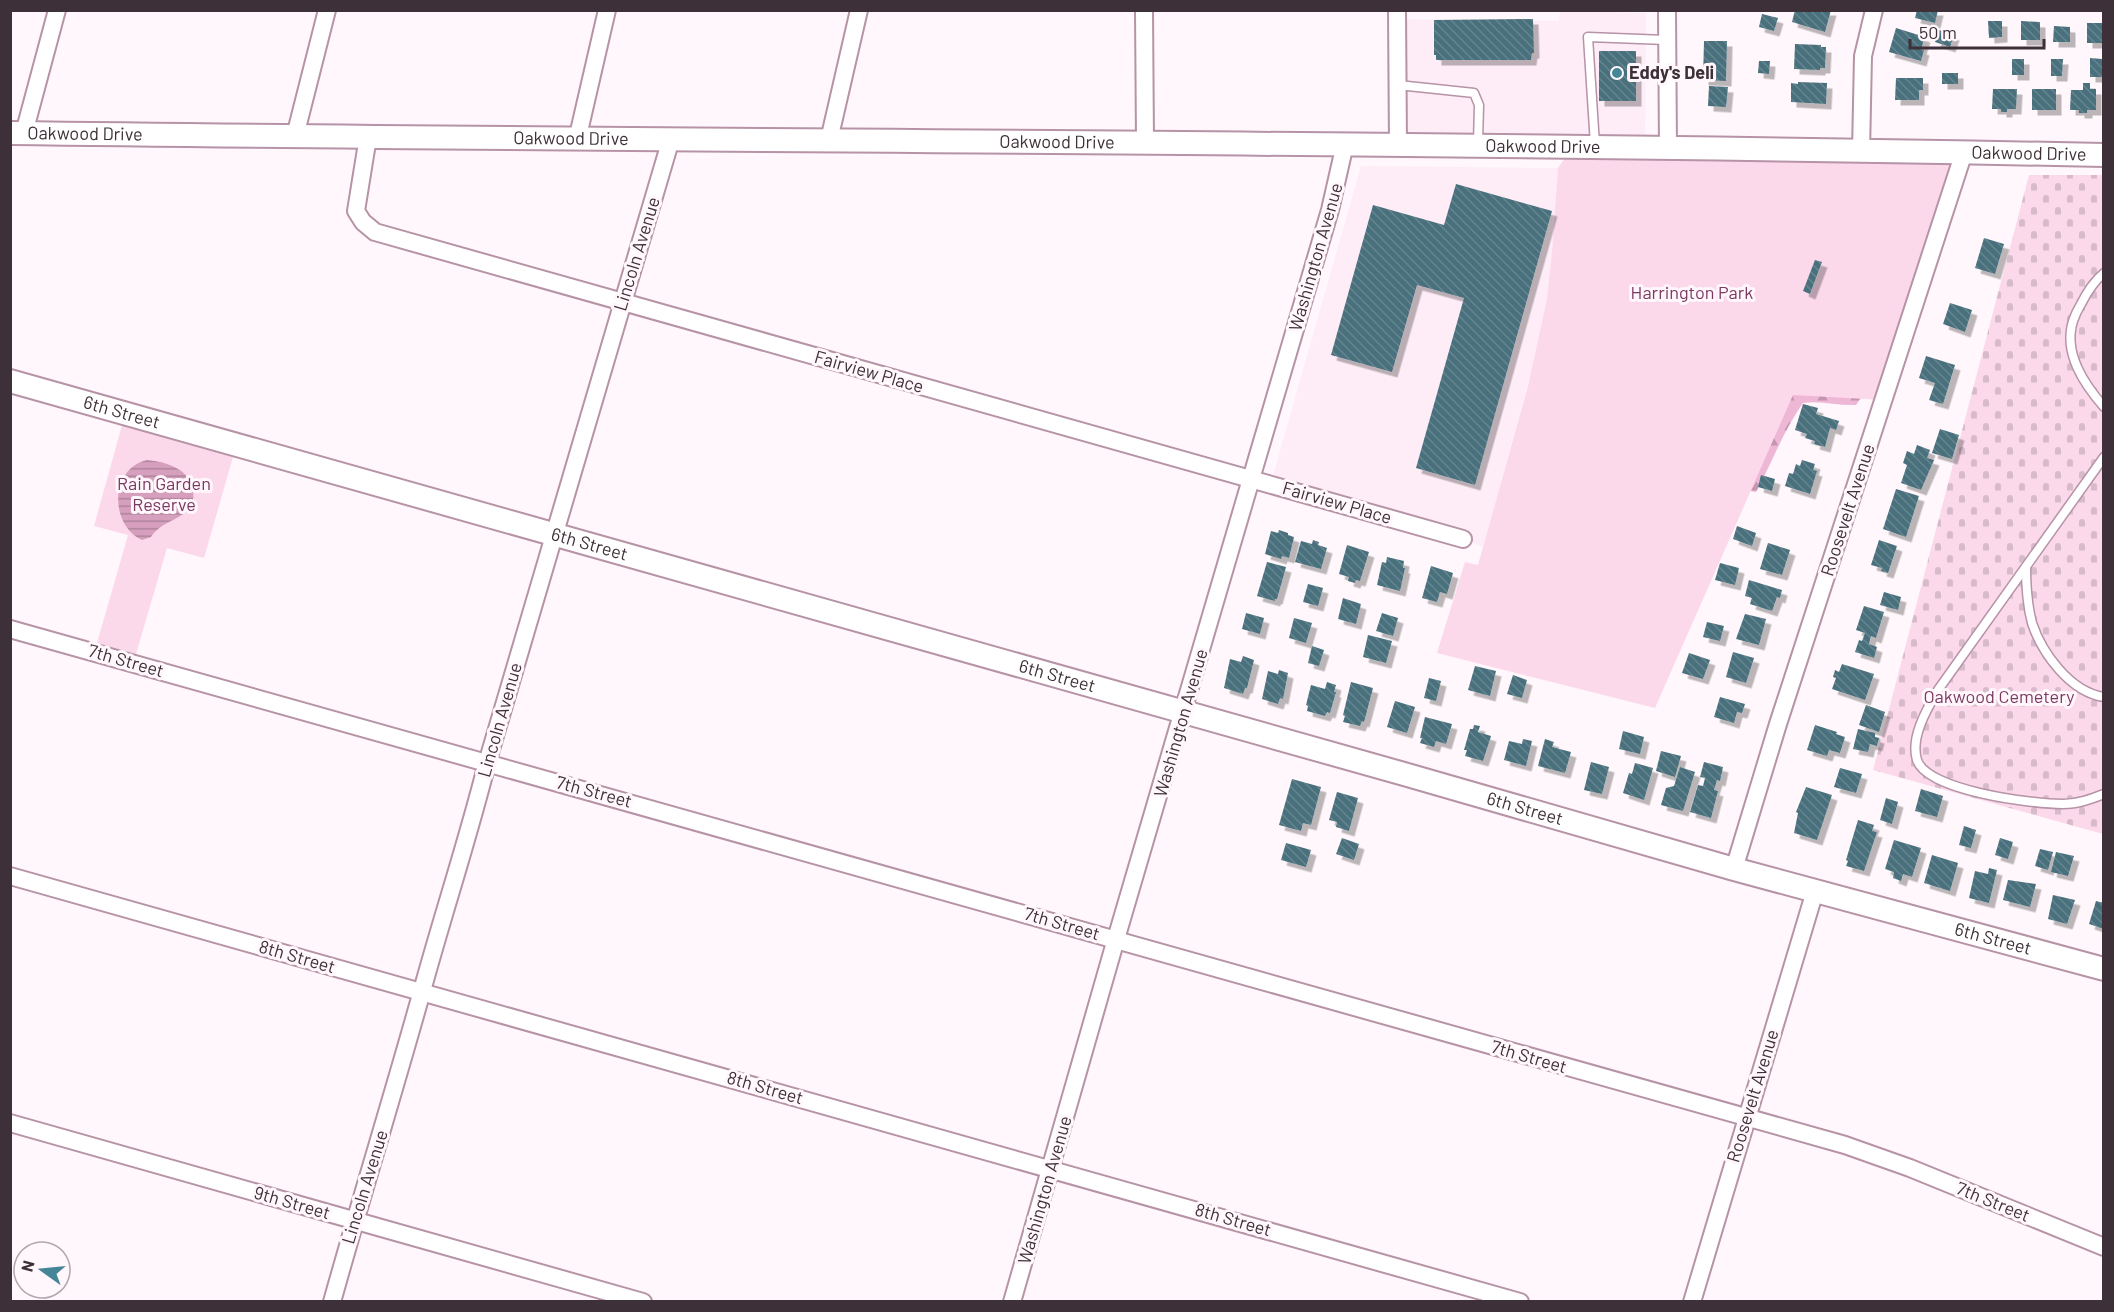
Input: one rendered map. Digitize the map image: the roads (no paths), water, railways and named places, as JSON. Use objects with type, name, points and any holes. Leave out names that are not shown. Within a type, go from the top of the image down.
[{"type":"street","points":[[17,133],[57,10]]},
{"type":"street","points":[[295,136],[327,10]]},
{"type":"street","points":[[577,140],[607,10]]},
{"type":"street","points":[[829,140],[859,10]]},
{"type":"street","points":[[1144,10],[1145,142]]},
{"type":"street","points":[[1397,10],[1398,145]]},
{"type":"street","points":[[1667,10],[1668,149]]},
{"type":"street","points":[[1861,151],[1863,56],[1874,10]]},
{"type":"street","name":"Oakwood Drive","points":[[17,133],[577,140],[1345,144],[2103,155]]},
{"type":"street","name":"Fairview Place","points":[[368,137],[356,211],[363,222],[375,232],[1463,539]]},
{"type":"street","name":"Lincoln Avenue","points":[[332,1302],[487,763],[671,139]]},
{"type":"street","name":"Washington Avenue","points":[[1012,1302],[1330,210],[1345,144]]},
{"type":"street","name":"Roosevelt Avenue","points":[[1734,869],[1778,724],[1964,152]]},
{"type":"street","name":"6th Street","points":[[10,381],[1734,869],[2103,969]]},
{"type":"street","name":"7th Street","points":[[10,629],[1845,1145],[1910,1168],[2103,1247]]},
{"type":"street","name":"8th Street","points":[[10,876],[422,990],[1520,1302]]},
{"type":"street","name":"Roosevelt Avenue","points":[[1692,1302],[1815,891]]},
{"type":"street","name":"9th Street","points":[[10,1124],[643,1302]]},
{"type":"lane","points":[[1596,148],[1588,37],[1666,40]]},
{"type":"lane","points":[[1398,85],[1474,93],[1479,105],[1478,147]]},
{"type":"lane","points":[[2103,273],[2093,282],[2083,299],[2073,321],[2071,339],[2073,355],[2086,388],[2103,407]]},
{"type":"lane","points":[[2103,457],[1938,690],[1924,714],[1915,745],[1917,761],[1929,776],[2001,798],[2065,804],[2086,801],[2103,794]]},
{"type":"lane","points":[[2025,566],[2026,596],[2033,624],[2047,652],[2063,675],[2075,686],[2103,697]]},
{"type":"place","name":"Eddy's Deli","points":[[1617,73]]},
{"type":"park label","name":"Harrington Park","points":[[1692,293]]},
{"type":"park label","name":"Rain Garden Reserve","points":[[164,494]]},
{"type":"park label","name":"Oakwood Cemetery","points":[[1999,697]]}]
